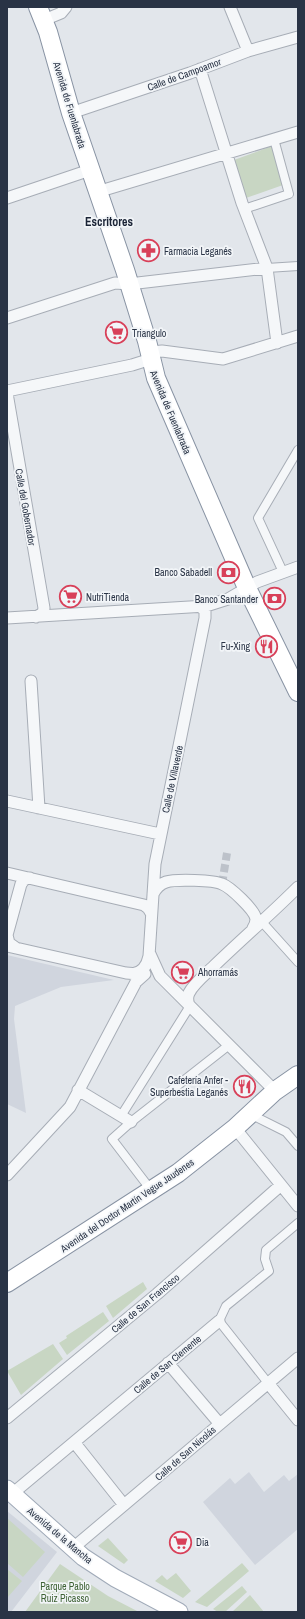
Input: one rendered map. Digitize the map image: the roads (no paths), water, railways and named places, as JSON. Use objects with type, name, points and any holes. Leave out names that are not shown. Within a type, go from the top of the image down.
[{"type":"highway","name":"Avenida de Fuenlabrada","points":[[41,13],[71,113],[129,284],[158,383],[247,588],[298,692]]},
{"type":"highway","name":"Avenida del Doctor Martín Vegue Jaudenes","points":[[7,1284],[178,1173],[235,1128],[275,1091],[298,1075]]},
{"type":"main road","name":"Avenida de la Mancha","points":[[10,1491],[83,1557],[115,1578],[179,1612]]},
{"type":"street","points":[[41,13],[61,13],[66,7]]},
{"type":"street","points":[[230,7],[248,51]]},
{"type":"street","name":"Calle de Campoamor","points":[[71,113],[248,51],[298,37]]},
{"type":"street","points":[[200,69],[228,154],[244,209],[267,268],[277,342]]},
{"type":"street","points":[[97,192],[298,132]]},
{"type":"street","points":[[244,209],[289,194],[274,139]]},
{"type":"street","points":[[7,198],[90,170]]},
{"type":"street","points":[[7,318],[112,284],[129,284],[267,268],[298,266]]},
{"type":"street","points":[[7,392],[132,365],[162,351],[223,359],[298,336]]},
{"type":"street","name":"Calle del Gobernador","points":[[7,392],[44,608],[43,613],[36,617]]},
{"type":"street","points":[[283,572],[258,518],[298,450]]},
{"type":"street","points":[[7,618],[201,607],[224,601],[257,582],[298,567]]},
{"type":"street","name":"Calle de Villaverde","points":[[129,974],[138,973],[143,969],[147,964],[150,954],[154,871],[160,834],[205,618],[206,611],[201,607]]},
{"type":"street","points":[[31,681],[39,808]]},
{"type":"street","points":[[7,802],[160,834]]},
{"type":"street","points":[[7,873],[144,905],[151,913]]},
{"type":"street","points":[[30,878],[25,879],[21,884],[7,935],[11,947],[129,974],[153,974],[160,976]]},
{"type":"street","points":[[153,894],[158,886],[171,881],[209,881],[222,884],[230,889],[253,913],[258,925],[298,962]]},
{"type":"street","points":[[151,1190],[112,1139],[126,1119],[190,1005],[187,1000],[190,991],[298,887]]},
{"type":"street","name":"Calle de Villaverde","points":[[150,954],[160,976],[275,1091]]},
{"type":"street","points":[[129,974],[132,978],[132,989]]},
{"type":"street","points":[[7,1175],[66,1111],[132,989],[138,979],[145,974]]},
{"type":"street","points":[[126,1119],[229,1045]]},
{"type":"street","points":[[78,1090],[126,1119]]},
{"type":"street","points":[[250,1114],[286,1132],[298,1146]]},
{"type":"street","points":[[235,1128],[298,1206]]},
{"type":"street","points":[[7,1159],[13,1163],[19,1162]]},
{"type":"street","name":"Calle de San Francisco","points":[[7,1418],[157,1294],[281,1185]]},
{"type":"street","name":"Calle de San Clemente","points":[[10,1491],[74,1442],[219,1321],[226,1306],[268,1271],[265,1259],[266,1250],[298,1223]]},
{"type":"street","points":[[219,1321],[298,1420]]},
{"type":"street","name":"Calle de San Nicolás","points":[[73,1548],[219,1423],[298,1358]]},
{"type":"street","points":[[168,1363],[219,1423]]},
{"type":"street","points":[[74,1442],[124,1505]]},
{"type":"tunnel","points":[[222,884],[227,853]]},
{"type":"place","name":"Farmacia Leganés","points":[[149,251]]},
{"type":"place","name":"Triangulo","points":[[117,333]]},
{"type":"place","name":"Banco Sabadell","points":[[228,572]]},
{"type":"place","name":"NutriTienda","points":[[71,597]]},
{"type":"place","name":"Banco Santander","points":[[274,599]]},
{"type":"place","name":"Fu-Xing","points":[[266,646]]},
{"type":"place","name":"Ahorramás","points":[[183,972]]},
{"type":"place","name":"Cafetería Anfer - Superbestia Leganés","points":[[244,1086]]},
{"type":"place","name":"Dia","points":[[180,1542]]},
{"type":"district","name":"Escritores","points":[[109,222]]},
{"type":"park label","name":"Parque Pablo Ruiz Picasso","points":[[65,1592]]}]
